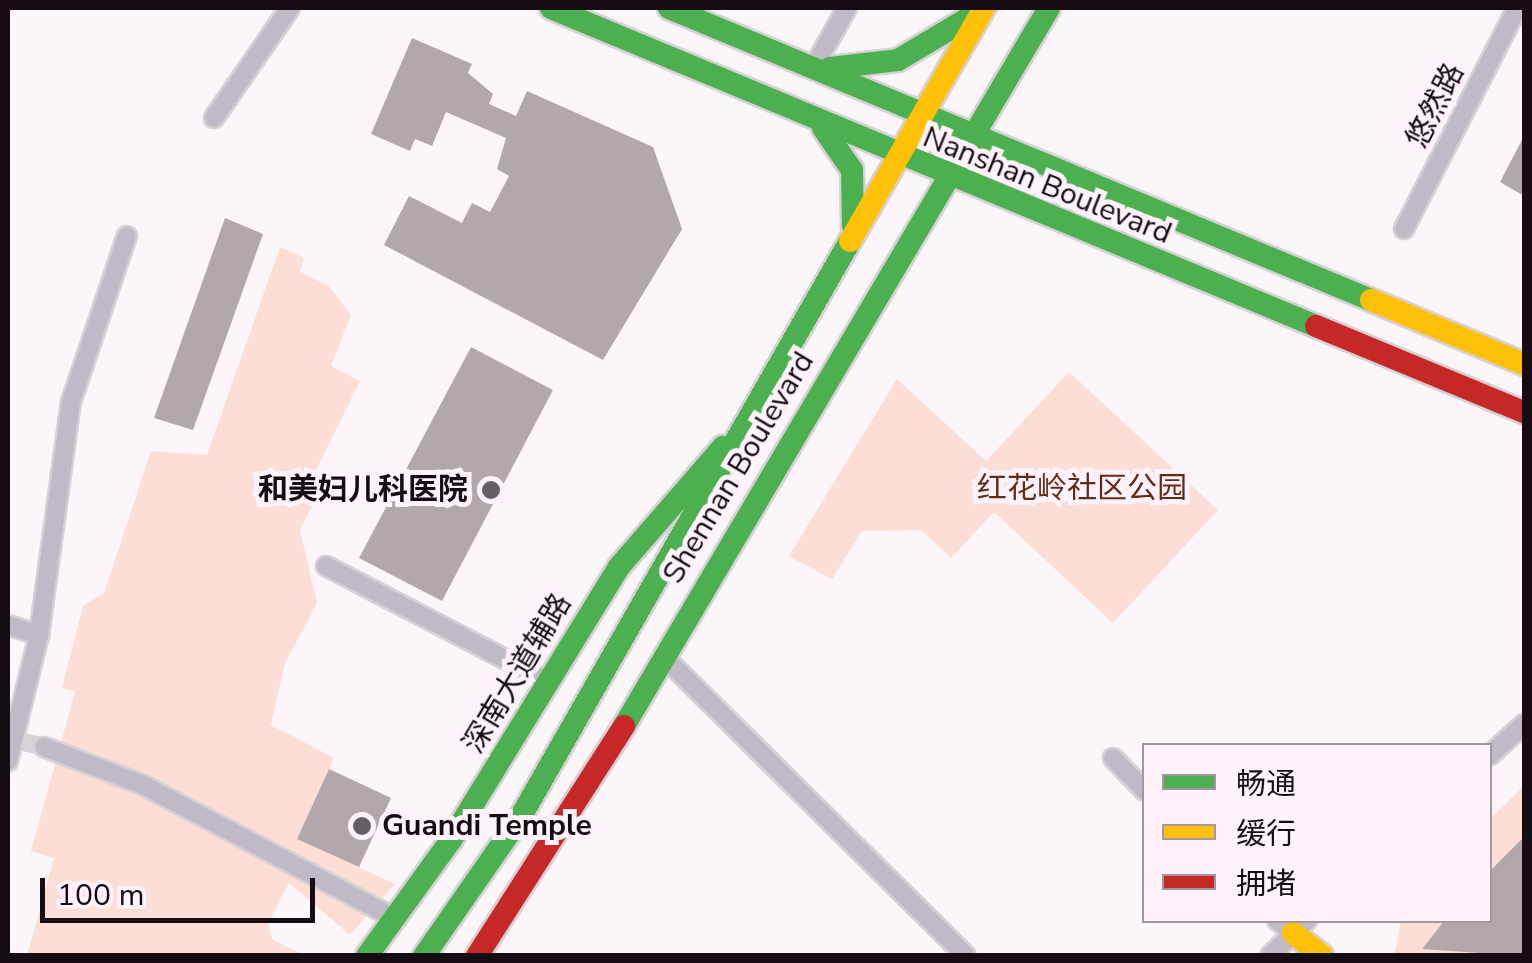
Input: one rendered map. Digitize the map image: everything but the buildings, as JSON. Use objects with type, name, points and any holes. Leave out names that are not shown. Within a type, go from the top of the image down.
[{"type":"main road","name":"Nanshan Boulevard","points":[[551,8],[805,114],[946,178],[1524,412]]},
{"type":"main road","name":"Nanshan Boulevard","points":[[668,8],[1524,364]]},
{"type":"main road","points":[[814,67],[898,60],[950,35],[982,8]]},
{"type":"main road","name":"Shennan Boulevard","points":[[424,956],[520,818],[734,435],[982,8]]},
{"type":"main road","name":"Shennan Boulevard","points":[[477,956],[527,891],[971,134],[1049,8]]},
{"type":"main road","points":[[1018,58],[1070,8]]},
{"type":"main road","points":[[805,114],[852,170],[858,192],[848,241]]},
{"type":"main road","name":"深南大道辅路","points":[[366,956],[396,920],[619,567],[734,435]]},
{"type":"main road","points":[[504,956],[527,891]]},
{"type":"main road","points":[[1292,925],[1322,956]]},
{"type":"street","points":[[214,118],[290,8]]},
{"type":"street","points":[[814,67],[847,8]]},
{"type":"street","name":"悠然路","points":[[1404,229],[1517,8]]},
{"type":"street","points":[[8,761],[39,635],[71,402],[126,236]]},
{"type":"street","points":[[326,566],[549,682]]},
{"type":"street","points":[[8,625],[39,635]]},
{"type":"street","points":[[663,656],[966,956]]},
{"type":"street","points":[[1492,754],[1524,724]]},
{"type":"street","points":[[44,748],[144,785],[396,920]]},
{"type":"street","points":[[1114,758],[1142,788]]},
{"type":"street","points":[[1270,956],[1292,925]]},
{"type":"green space","points":[[280,247],[304,258],[300,272],[329,286],[351,315],[331,366],[360,381],[313,476],[324,482],[300,530],[317,603],[285,663],[271,725],[334,758],[298,839],[395,884],[350,935],[289,883],[268,923],[273,940],[304,955],[27,956],[54,858],[31,851],[75,692],[62,688],[83,606],[104,593],[151,451],[207,455]]},
{"type":"green space","name":"红花岭社区公园","points":[[1069,372],[1218,510],[1113,623],[994,512],[951,558],[921,530],[862,531],[832,579],[789,556],[897,379],[986,461]]},
{"type":"green space","points":[[1524,786],[1524,955],[1394,956],[1401,923],[1492,923],[1492,817]]},
{"type":"tunnel","points":[[19,741],[44,747]]},
{"type":"traffic: fast","points":[[551,8],[1316,326]]},
{"type":"traffic: fast","points":[[669,8],[1371,300]]},
{"type":"traffic: fast","points":[[624,726],[1049,8]]},
{"type":"traffic: fast","points":[[830,68],[898,60],[970,17]]},
{"type":"traffic: fast","points":[[823,128],[852,170],[853,226]]},
{"type":"traffic: fast","points":[[424,956],[520,818],[850,241]]},
{"type":"traffic: fast","points":[[367,956],[451,840],[619,567],[723,447]]},
{"type":"traffic: slow","points":[[850,241],[984,8]]},
{"type":"traffic: slow","points":[[1371,300],[1524,364]]},
{"type":"traffic: slow","points":[[1293,933],[1322,956]]},
{"type":"traffic: jam","points":[[1316,326],[1524,412]]},
{"type":"traffic: jam","points":[[477,956],[624,726]]},
{"type":"place","name":"和美妇儿科医院","points":[[491,490]]},
{"type":"place","name":"Guandi Temple","points":[[362,826]]}]
